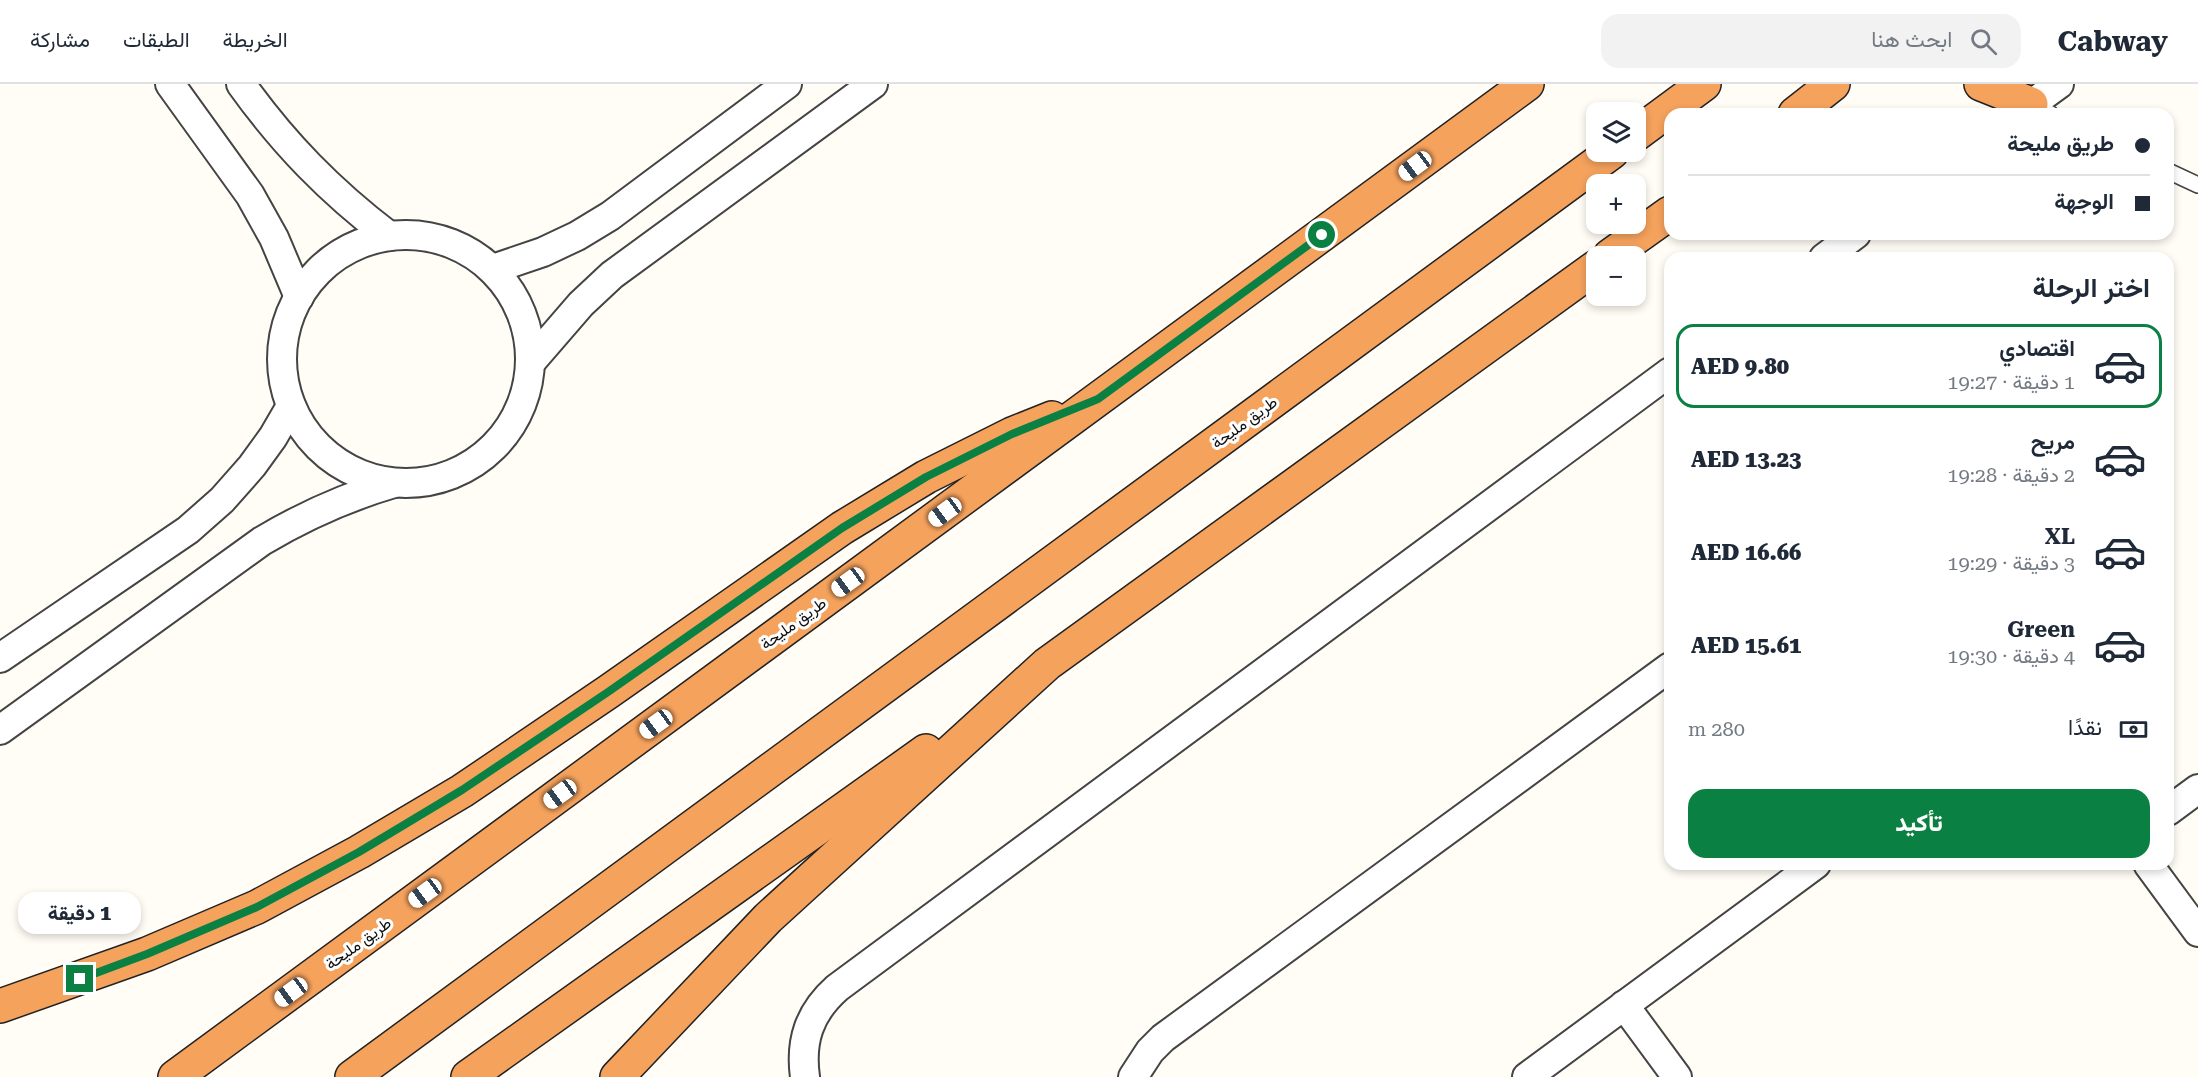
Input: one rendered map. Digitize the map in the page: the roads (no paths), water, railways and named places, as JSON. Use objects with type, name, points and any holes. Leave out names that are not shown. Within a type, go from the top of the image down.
[{"type":"highway","name":"طريق مليحة","points":[[175,1077],[1527,84]]},
{"type":"highway","points":[[1672,108],[1704,84]]},
{"type":"highway","points":[[1981,84],[2027,108]]},
{"type":"highway","points":[[1804,108],[1835,86]]},
{"type":"highway","points":[[1646,127],[1664,114]]},
{"type":"highway","name":"طريق مليحة","points":[[352,1077],[1598,162]]},
{"type":"highway","points":[[1624,246],[1664,217]]},
{"type":"highway","points":[[468,1077],[1047,664],[1586,274]]},
{"type":"highway","points":[[0,1006],[147,954],[246,912],[359,852],[472,784],[618,686],[842,528],[937,471],[1012,434],[1098,399]]},
{"type":"highway","points":[[617,1077],[768,918],[1047,664]]},
{"type":"street","points":[[170,84],[250,195],[274,238],[299,297]]},
{"type":"street","points":[[241,84],[282,139],[320,179],[353,209],[389,236]]},
{"type":"street","points":[[492,269],[543,252],[577,236],[610,216],[787,84]]},
{"type":"street","points":[[530,363],[581,304],[612,275],[873,84]]},
{"type":"street","points":[[2036,108],[2059,84]]},
{"type":"street","points":[[412,235],[434,238],[475,255],[492,269],[517,303],[525,322],[530,363],[527,386],[520,407],[510,427],[496,444],[479,459],[459,471],[439,479],[416,483],[394,483],[372,479],[351,471],[332,459],[315,444],[302,426],[291,406],[285,384],[283,351],[290,317],[299,297],[328,263],[347,250],[368,241],[389,236],[412,235]]},
{"type":"street","points":[[1832,252],[1848,240]]},
{"type":"street","points":[[805,1077],[803,1044],[807,1028],[814,1012],[837,988],[1664,376]]},
{"type":"street","points":[[0,658],[188,530],[222,500],[252,466],[273,437],[291,406]]},
{"type":"street","points":[[0,730],[262,542],[323,508],[394,483]]},
{"type":"street","points":[[1133,1077],[1150,1051],[1163,1038],[1664,671]]},
{"type":"street","points":[[2174,807],[2198,789]]},
{"type":"street","points":[[1527,1077],[1808,870]]},
{"type":"street","points":[[2152,870],[2198,932]]},
{"type":"street","points":[[1624,1005],[1677,1077]]},
{"type":"lane","points":[[2174,175],[2195,187]]}]
